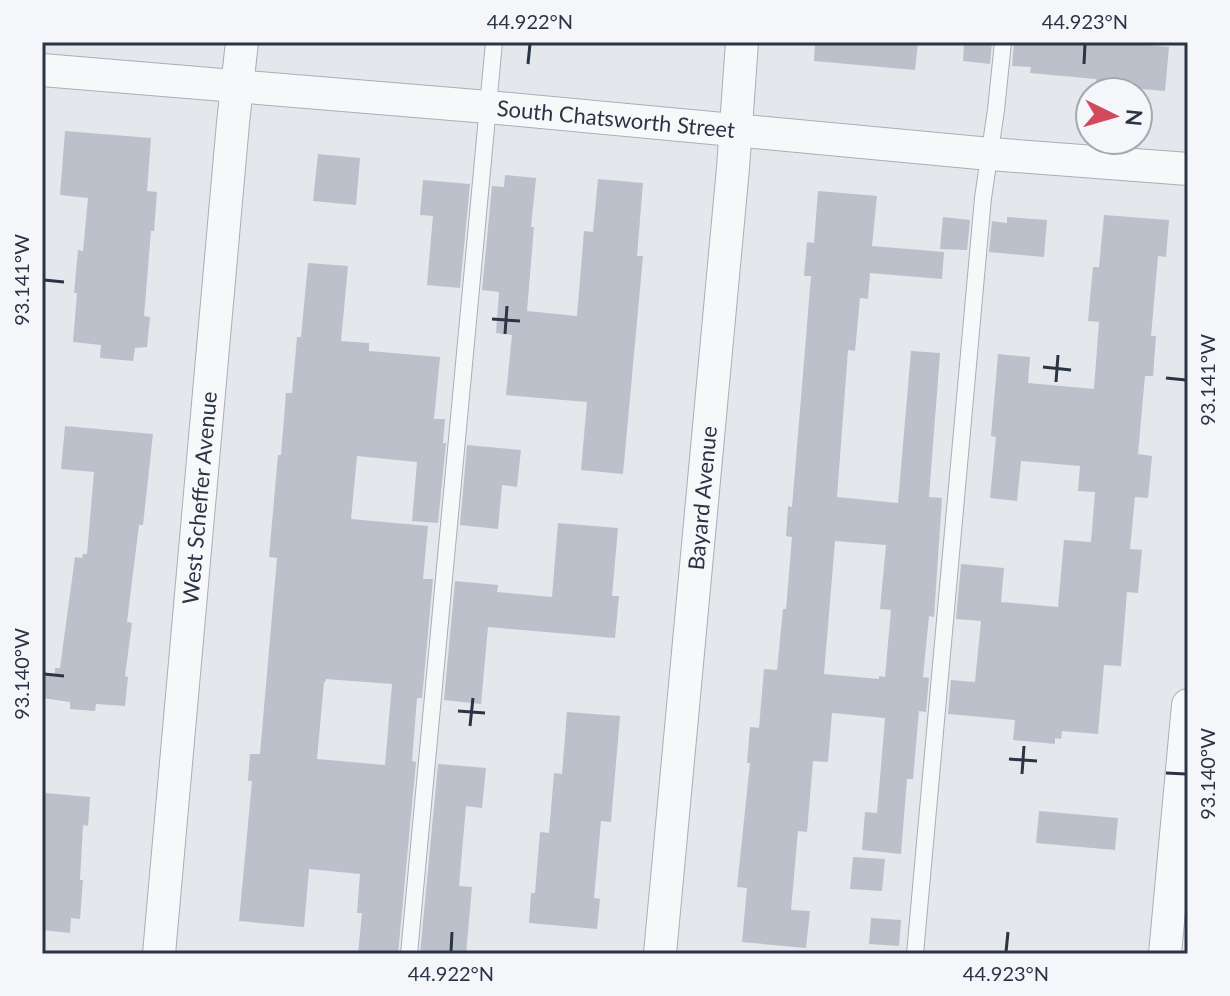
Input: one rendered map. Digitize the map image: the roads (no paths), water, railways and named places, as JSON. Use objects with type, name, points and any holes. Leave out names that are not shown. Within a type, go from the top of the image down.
[{"type":"street","name":"West Scheffer Avenue","points":[[159,954],[242,42]]},
{"type":"street","name":"Bayard Avenue","points":[[660,954],[742,42]]},
{"type":"street","name":"South Chatsworth Street","points":[[42,70],[1188,169]]},
{"type":"street","points":[[1165,954],[1188,705]]},
{"type":"lane","points":[[409,954],[494,42]]},
{"type":"lane","points":[[915,954],[983,198],[1003,42]]}]
